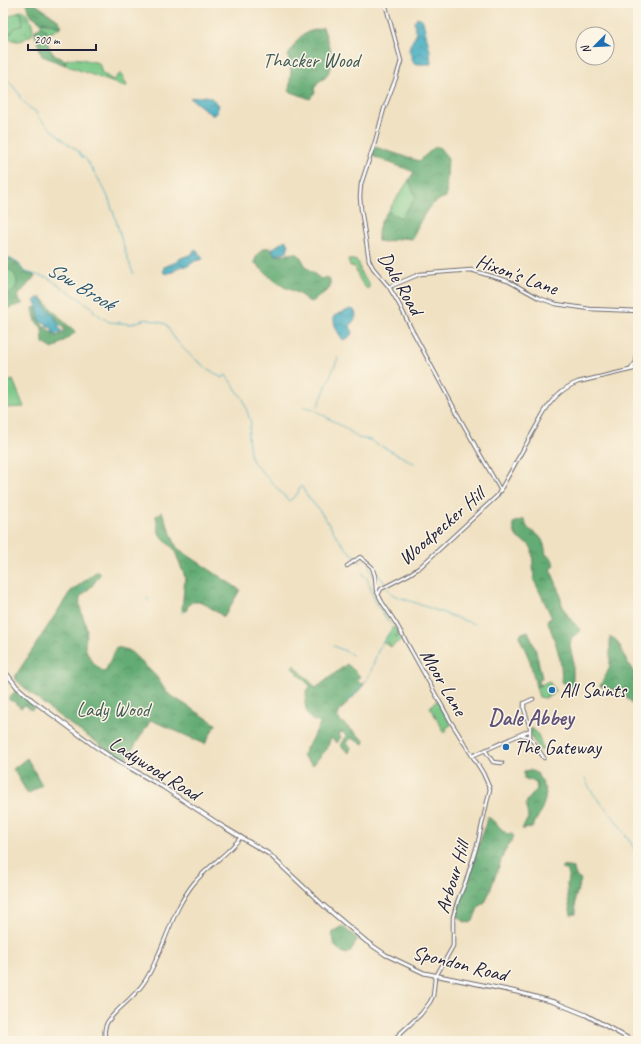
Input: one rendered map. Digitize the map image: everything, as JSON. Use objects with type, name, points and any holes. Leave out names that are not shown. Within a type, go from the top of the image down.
[{"type":"main road","name":"Ladywood Road","points":[[3,669],[17,687],[32,700],[90,743],[163,787],[216,823],[241,837]]},
{"type":"main road","name":"Spondon Road","points":[[241,837],[273,857],[323,905],[367,942],[386,955],[414,969],[436,976],[517,992],[554,1002],[586,1015],[634,1041]]},
{"type":"street","name":"Dale Road","points":[[385,3],[389,22],[399,53],[400,65],[362,178],[360,197],[363,228],[369,260],[373,268],[389,287],[400,304],[412,330],[501,491]]},
{"type":"street","name":"Hixon's Lane","points":[[389,287],[420,274],[471,270],[508,281],[539,298],[556,304],[590,309],[638,311]]},
{"type":"street","points":[[631,369],[635,364],[638,347]]},
{"type":"street","points":[[635,364],[638,367]]},
{"type":"street","name":"Woodpecker Hill","points":[[378,594],[381,589],[408,576],[419,568],[495,499],[554,397],[578,382],[638,367]]},
{"type":"street","name":"Moor Lane","points":[[347,566],[360,557],[371,565],[374,573],[376,590],[382,602],[488,783]]},
{"type":"street","points":[[533,699],[524,704],[525,711],[530,727],[530,737],[544,758]]},
{"type":"street","points":[[472,756],[522,735],[529,730]]},
{"type":"street","points":[[522,735],[530,737]]},
{"type":"street","points":[[485,750],[493,762],[502,763]]},
{"type":"street","name":"Arbour Hill","points":[[436,976],[453,946],[453,918],[478,842],[489,791],[488,783]]},
{"type":"street","points":[[106,1041],[104,1030],[106,1022],[138,991],[145,982],[158,957],[174,919],[190,889],[204,872],[241,837]]},
{"type":"street","points":[[392,1041],[421,1014],[430,1002],[433,996],[436,976]]},
{"type":"green space","points":[[26,3],[34,3],[58,20],[62,26],[59,27],[48,22],[41,22],[31,15]]},
{"type":"green space","points":[[24,11],[28,16],[33,32],[32,35],[20,41],[15,41],[10,39],[8,33],[12,33],[14,28],[23,25],[22,14],[18,12]]},
{"type":"green space","points":[[18,12],[22,14],[23,25],[12,33],[6,32],[3,27],[5,22],[4,19]]},
{"type":"green space","points":[[41,22],[62,26],[45,35],[46,30],[41,26]]},
{"type":"green space","points":[[41,26],[46,30],[45,36],[50,49],[55,56],[65,60],[65,65],[42,56],[35,35],[35,30]]},
{"type":"green space","name":"Thacker Wood","points":[[323,27],[333,57],[328,73],[325,78],[318,82],[314,89],[315,92],[310,99],[289,91],[291,71],[288,56],[301,36]]},
{"type":"green space","points":[[72,58],[99,63],[102,73],[113,80],[121,73],[127,86],[125,87],[65,65],[65,60]]},
{"type":"green space","points":[[375,147],[419,161],[435,147],[439,147],[448,158],[446,197],[433,204],[424,214],[412,239],[402,238],[385,242],[378,241],[380,225],[388,211],[400,218],[416,198],[409,180],[414,172],[372,156]]},
{"type":"green space","points":[[409,180],[416,198],[400,218],[388,211]]},
{"type":"green space","points":[[264,248],[270,248],[272,252],[278,255],[296,253],[314,274],[321,279],[326,277],[330,280],[330,288],[312,302],[308,301],[298,293],[284,287],[271,278],[254,262],[259,252]]},
{"type":"green space","points":[[3,256],[19,264],[23,271],[33,275],[3,310]]},
{"type":"green space","points":[[3,256],[19,264],[23,271],[35,276],[17,297],[22,304],[12,307],[3,315],[3,296],[13,292],[17,280],[11,270],[8,269],[3,272]]},
{"type":"green space","points":[[348,260],[358,262],[362,275],[369,283],[369,290],[360,280],[355,267],[350,266]]},
{"type":"green space","points":[[41,297],[63,321],[76,332],[53,349],[43,343],[42,328],[36,322],[33,308],[36,307],[39,320],[51,332],[59,336],[64,332],[64,329],[57,322],[54,315],[46,308],[40,299]]},
{"type":"green space","points":[[13,380],[24,407],[3,408],[3,383]]},
{"type":"green space","points":[[162,512],[177,548],[240,590],[224,617],[202,602],[192,602],[186,611],[182,610],[185,577],[174,549],[159,533],[156,516]]},
{"type":"green space","points":[[524,519],[529,529],[536,533],[542,540],[546,555],[551,557],[555,566],[550,569],[559,589],[562,605],[568,616],[581,631],[571,639],[570,647],[573,659],[573,690],[567,689],[568,684],[561,682],[562,675],[560,659],[547,620],[552,618],[534,580],[532,549],[529,545],[518,538],[514,530],[513,523]]},
{"type":"green space","name":"Lady Wood","points":[[97,571],[100,574],[92,586],[80,597],[80,608],[87,629],[85,646],[90,658],[98,668],[105,672],[116,647],[129,650],[156,676],[167,693],[216,724],[205,744],[151,720],[125,761],[53,712],[14,678],[70,592]]},
{"type":"green space","points":[[394,626],[402,639],[391,647],[383,642]]},
{"type":"green space","points":[[528,631],[536,651],[542,678],[538,682],[540,685],[536,687],[530,661],[519,636]]},
{"type":"green space","points":[[610,637],[615,639],[620,646],[638,680],[638,711],[621,692],[600,686],[610,667]]},
{"type":"green space","points":[[347,664],[360,676],[357,680],[361,684],[365,681],[363,686],[338,713],[338,719],[365,741],[363,744],[351,738],[347,743],[351,747],[349,753],[340,745],[346,736],[343,732],[340,733],[339,735],[341,737],[337,743],[331,738],[327,748],[313,765],[302,756],[320,724],[311,719],[306,711],[306,691],[311,687],[292,668],[294,665],[316,688]]},
{"type":"green space","points":[[549,681],[555,691],[552,693],[553,695],[545,698],[539,697],[536,687]]},
{"type":"green space","points":[[16,690],[35,707],[31,710],[25,705],[21,708],[13,701],[8,699]]},
{"type":"green space","points":[[437,700],[451,725],[446,728],[447,731],[445,733],[430,707]]},
{"type":"green space","points":[[531,728],[539,737],[543,749],[541,751],[531,737]]},
{"type":"green space","points":[[27,758],[42,785],[28,794],[13,769]]},
{"type":"green space","points":[[530,770],[538,774],[542,781],[546,795],[543,806],[532,828],[522,829],[528,818],[527,801],[537,789],[536,783],[524,779],[524,771]]},
{"type":"green space","points":[[488,816],[508,835],[511,833],[514,836],[504,853],[486,901],[478,908],[473,921],[470,923],[465,922],[457,916],[458,903],[468,880]]},
{"type":"green space","points":[[562,866],[574,868],[576,875],[581,880],[575,899],[576,914],[571,915],[567,892],[568,871],[562,869]]},
{"type":"green space","points":[[342,926],[358,939],[350,952],[346,954],[335,946],[332,939],[333,932]]},
{"type":"water","points":[[417,17],[423,21],[430,51],[431,64],[414,64],[409,50],[410,45],[416,35],[414,22]]},
{"type":"water","points":[[210,97],[219,105],[216,114],[214,115],[190,98]]},
{"type":"water","points":[[285,240],[289,244],[287,251],[278,255],[274,254],[272,249]]},
{"type":"water","points":[[194,250],[197,251],[203,259],[195,261],[188,266],[179,267],[173,272],[165,274],[163,271],[164,267],[192,254]]},
{"type":"water","points":[[37,298],[42,299],[46,308],[54,315],[55,319],[60,325],[59,328],[62,331],[60,334],[53,333],[52,328],[47,327],[46,323],[40,321],[37,306],[34,301]]},
{"type":"water","points":[[350,309],[354,310],[356,315],[350,326],[353,333],[348,338],[343,340],[335,326],[334,316]]},
{"type":"waterway","points":[[3,74],[20,95],[20,98],[35,111],[39,118],[78,151],[82,157],[85,158],[108,197],[133,273]]},
{"type":"waterway","name":"Sow Brook","points":[[3,255],[17,262],[26,272],[48,278],[92,307],[94,312],[109,322],[131,324],[146,319],[166,324],[176,341],[190,355],[222,378],[226,375],[243,399],[251,423],[248,436],[250,454],[253,462],[289,501],[298,493],[301,486],[346,549],[357,558]]},
{"type":"waterway","points":[[318,406],[338,358]]},
{"type":"waterway","points":[[304,407],[314,409]]},
{"type":"waterway","points":[[316,411],[347,429],[358,438],[370,440],[378,445]]},
{"type":"waterway","points":[[381,446],[414,463]]},
{"type":"waterway","name":"Sow Brook","points":[[360,563],[360,559],[362,561]]},
{"type":"waterway","name":"Sow Brook","points":[[369,566],[373,576],[380,576],[386,585]]},
{"type":"waterway","points":[[363,573],[363,575],[367,578],[375,602],[390,624]]},
{"type":"waterway","points":[[80,593],[84,588]]},
{"type":"waterway","name":"Sow Brook","points":[[387,588],[396,596],[474,624]]},
{"type":"waterway","points":[[347,701],[350,697],[354,697],[360,685],[366,681],[379,648],[393,627]]},
{"type":"waterway","points":[[334,646],[347,652]]},
{"type":"waterway","points":[[585,778],[594,794],[614,818],[638,854]]},
{"type":"place","name":"All Saints","points":[[552,690]]},
{"type":"place","name":"The Gateway","points":[[506,747]]},
{"type":"district","name":"Dale Abbey","points":[[531,717]]}]
